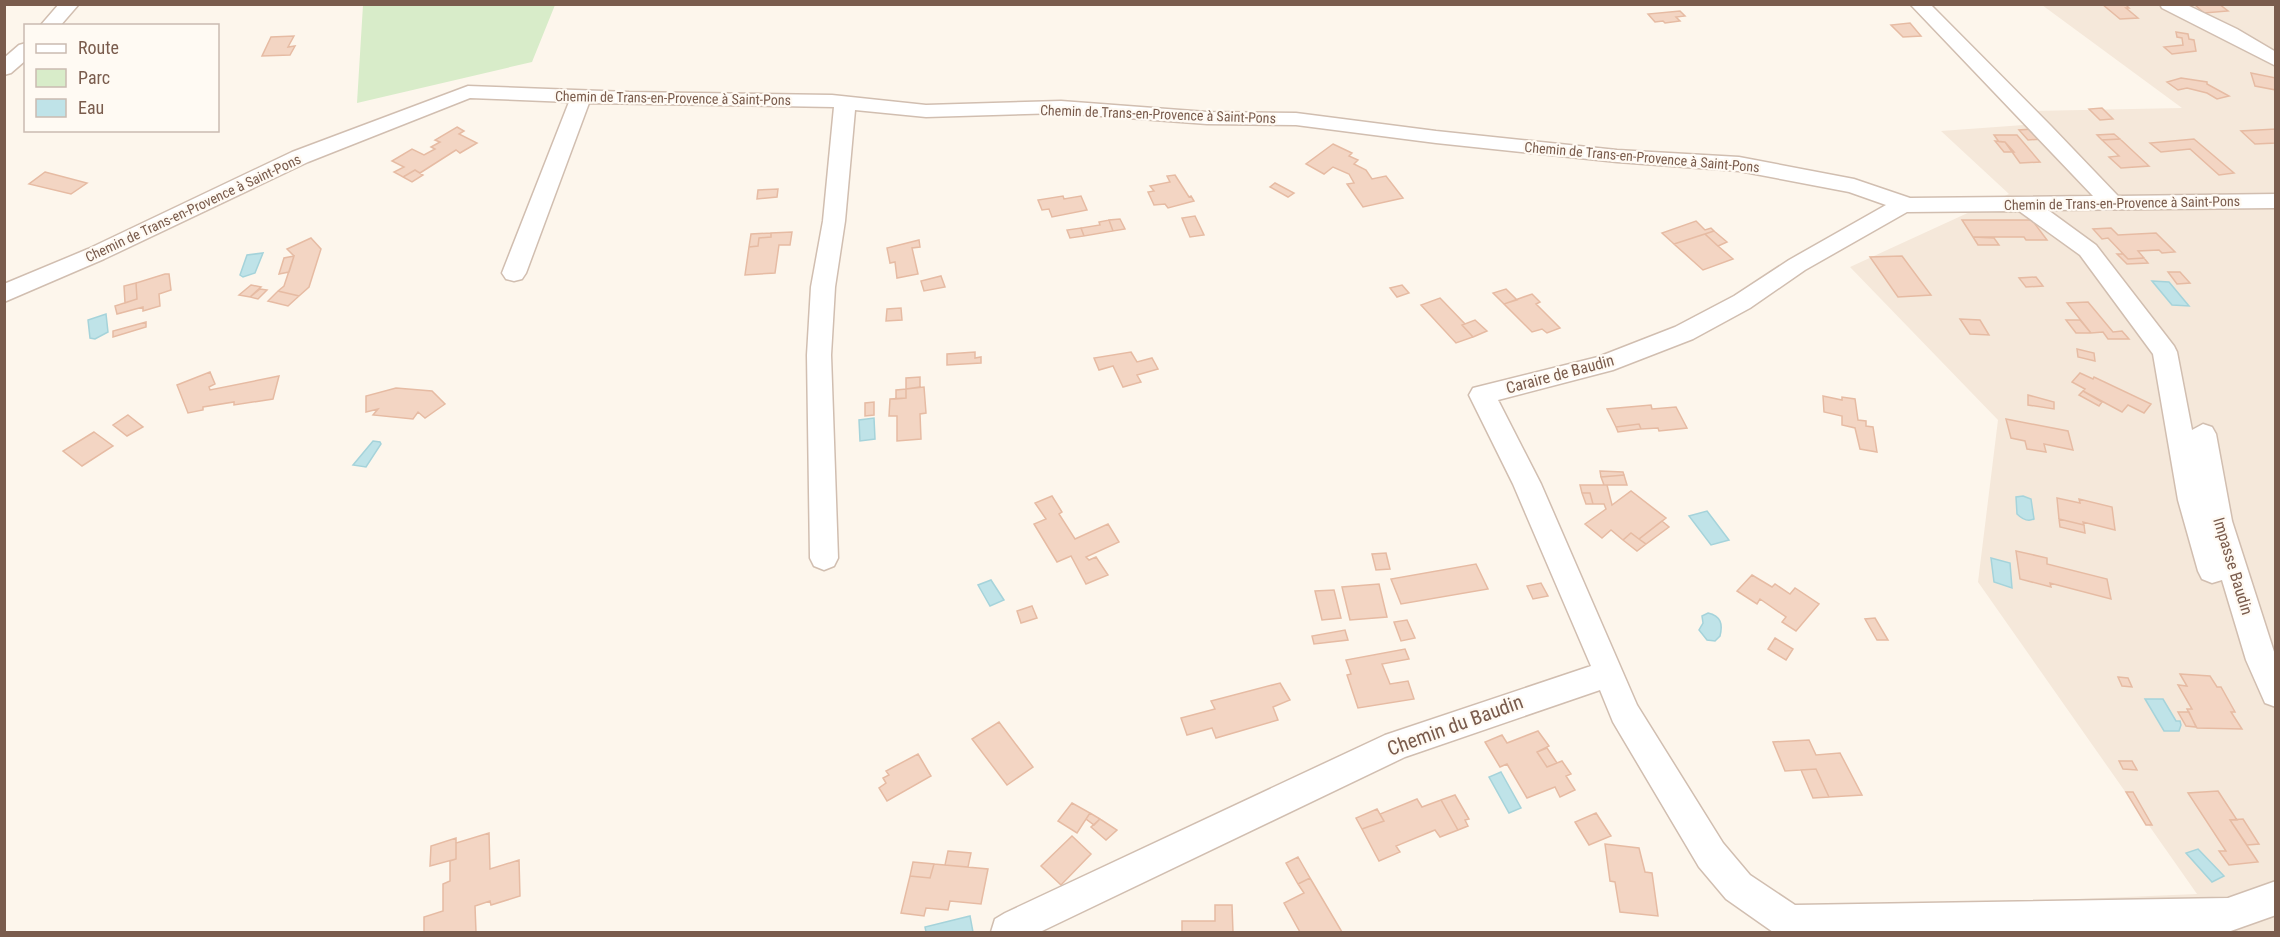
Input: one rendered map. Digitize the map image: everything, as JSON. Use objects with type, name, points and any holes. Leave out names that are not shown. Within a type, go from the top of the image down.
[{"type":"street","points":[[51,24],[70,4]]},
{"type":"street","points":[[1919,4],[2113,204]]},
{"type":"street","points":[[2169,4],[2230,33],[2276,60]]},
{"type":"street","points":[[4,69],[24,51]]},
{"type":"street","name":"Chemin de Trans-en-Provence à Saint-Pons","points":[[4,294],[96,254],[300,156],[468,92],[845,102],[926,111],[1061,107],[1207,118],[1296,118],[1436,137],[1617,156],[1739,164],[1854,186],[1904,204],[2026,205],[2276,201]]},
{"type":"street","points":[[514,273],[581,96]]},
{"type":"street","points":[[824,558],[819,355],[823,287],[834,221],[845,102]]},
{"type":"street","name":"Caraire de Baudin","points":[[1609,673],[1527,484],[1482,394],[1604,364],[1684,333],[1724,312],[1797,265],[1904,204]]},
{"type":"street","points":[[2026,205],[2088,250],[2165,352],[2192,500],[2212,571]]},
{"type":"street","name":"Impasse Baudin","points":[[2203,434],[2218,521],[2261,660],[2276,693]]},
{"type":"street","points":[[1609,673],[1624,712],[1710,855],[1738,888],[1795,928],[2234,924],[2276,898]]},
{"type":"street","name":"Chemin du Baudin","points":[[1008,933],[1017,925],[1139,865],[1396,745],[1609,673]]},
{"type":"shaded area","points":[[2042,5],[2275,5],[2275,932],[1886,932],[1863,908],[2197,894],[1978,582],[1998,420],[1850,267],[2009,194],[1941,131],[2037,124],[2029,111],[2182,108]]},
{"type":"green space","points":[[363,4],[555,5],[532,62],[357,103]]},
{"type":"water","points":[[263,253],[255,273],[243,277],[240,275],[247,255]]},
{"type":"water","points":[[2152,281],[2169,282],[2189,306],[2172,305]]},
{"type":"water","points":[[106,314],[108,332],[95,339],[90,338],[88,320]]},
{"type":"water","points":[[874,418],[875,439],[860,441],[859,420]]},
{"type":"water","points":[[373,441],[381,444],[366,467],[353,465]]},
{"type":"water","points":[[2023,496],[2031,499],[2034,519],[2025,520],[2017,514],[2016,497]]},
{"type":"water","points":[[1707,511],[1729,540],[1711,545],[1689,516]]},
{"type":"water","points":[[1991,558],[2010,563],[2012,588],[1994,582]]},
{"type":"water","points":[[991,580],[1004,600],[990,606],[978,585]]},
{"type":"water","points":[[1708,613],[1716,616],[1721,624],[1720,636],[1715,641],[1707,640],[1699,630],[1703,623],[1702,616]]},
{"type":"water","points":[[2145,699],[2163,699],[2176,721],[2180,721],[2179,731],[2164,731]]},
{"type":"water","points":[[1501,772],[1521,808],[1509,813],[1489,777]]},
{"type":"water","points":[[2198,849],[2224,876],[2212,882],[2186,853]]},
{"type":"water","points":[[970,916],[973,932],[926,932],[925,927]]},
{"type":"building","points":[[2102,4],[2125,4],[2129,8],[2126,8],[2138,18],[2120,19]]},
{"type":"building","points":[[2194,4],[2219,4],[2228,11],[2204,13]]},
{"type":"building","points":[[1680,11],[1685,16],[1676,17],[1680,21],[1665,23],[1655,22],[1648,14]]},
{"type":"building","points":[[1910,23],[1921,36],[1903,37],[1891,25]]},
{"type":"building","points":[[2176,32],[2188,34],[2189,39],[2194,40],[2196,51],[2172,54],[2164,47],[2183,45],[2182,38],[2177,37]]},
{"type":"building","points":[[294,36],[288,47],[295,46],[290,55],[262,56],[271,37]]},
{"type":"building","points":[[2251,73],[2276,78],[2276,90],[2255,86]]},
{"type":"building","points":[[2181,78],[2207,82],[2229,96],[2217,99],[2207,93],[2187,88],[2178,90],[2167,82]]},
{"type":"building","points":[[2102,108],[2113,119],[2100,120],[2089,109]]},
{"type":"building","points":[[457,127],[464,131],[459,134],[477,143],[460,153],[456,150],[420,173],[415,170],[403,177],[394,172],[404,167],[392,161],[412,149],[424,155],[435,149],[431,147],[440,142],[435,140]]},
{"type":"building","points":[[2033,129],[2043,139],[2028,140],[2019,130]]},
{"type":"building","points":[[2276,129],[2276,143],[2255,144],[2241,131]]},
{"type":"building","points":[[2114,134],[2120,139],[2102,140],[2097,135]]},
{"type":"building","points":[[1994,135],[2017,135],[2040,162],[2020,163],[2005,142],[1999,142]]},
{"type":"building","points":[[2120,139],[2149,166],[2121,168],[2109,157],[2119,156],[2102,140]]},
{"type":"building","points":[[2194,139],[2234,173],[2219,175],[2190,149],[2161,152],[2150,143]]},
{"type":"building","points":[[1995,141],[2005,142],[2014,152],[2004,152]]},
{"type":"building","points":[[1333,144],[1352,153],[1349,156],[1358,160],[1354,164],[1366,170],[1372,179],[1386,176],[1403,198],[1363,207],[1347,184],[1354,183],[1349,174],[1333,167],[1324,174],[1306,164]]},
{"type":"building","points":[[415,170],[423,175],[412,182],[403,177]]},
{"type":"building","points":[[45,172],[87,183],[71,194],[29,184]]},
{"type":"building","points":[[1175,175],[1194,201],[1168,208],[1165,204],[1154,205],[1148,192],[1154,191],[1150,186],[1170,182],[1167,176]]},
{"type":"building","points":[[1275,183],[1294,193],[1288,197],[1270,187]]},
{"type":"building","points":[[778,189],[777,197],[757,199],[758,190]]},
{"type":"building","points":[[1063,196],[1064,199],[1081,196],[1087,210],[1052,217],[1049,209],[1042,210],[1038,200]]},
{"type":"building","points":[[1195,216],[1204,235],[1190,237],[1182,218]]},
{"type":"building","points":[[1120,219],[1125,229],[1113,231],[1109,220]]},
{"type":"building","points":[[1109,220],[1113,231],[1084,236],[1081,228],[1100,225],[1099,222]]},
{"type":"building","points":[[1962,220],[2032,220],[2047,240],[2026,240],[2024,237],[1973,237]]},
{"type":"building","points":[[1696,221],[1705,230],[1711,228],[1714,231],[1674,244],[1662,233]]},
{"type":"building","points":[[1081,228],[1084,236],[1070,238],[1067,230]]},
{"type":"building","points":[[2111,228],[2118,235],[2156,233],[2175,252],[2138,251],[2144,258],[2128,259],[2108,238],[2102,239],[2093,229]]},
{"type":"building","points":[[1714,231],[1727,242],[1718,246],[1705,234]]},
{"type":"building","points":[[792,232],[790,245],[779,245],[775,273],[745,275],[749,247],[758,246],[759,238],[771,237],[771,233]]},
{"type":"building","points":[[771,233],[771,237],[759,238],[758,246],[749,247],[751,234]]},
{"type":"building","points":[[1705,234],[1733,259],[1703,270],[1674,244]]},
{"type":"building","points":[[1973,237],[1994,238],[1999,245],[1978,245]]},
{"type":"building","points":[[311,238],[321,249],[309,287],[299,296],[278,291],[284,286],[294,256],[287,249]]},
{"type":"building","points":[[919,240],[920,247],[912,248],[918,274],[897,278],[895,262],[890,263],[887,248]]},
{"type":"building","points":[[2117,254],[2123,254],[2128,259],[2144,258],[2148,263],[2127,264]]},
{"type":"building","points":[[294,256],[289,272],[279,274],[284,258]]},
{"type":"building","points":[[1902,256],[1931,295],[1898,297],[1870,257]]},
{"type":"building","points":[[2168,272],[2180,272],[2190,283],[2177,284]]},
{"type":"building","points":[[169,274],[171,290],[159,294],[160,306],[143,311],[143,307],[117,314],[115,306],[137,299],[136,283]]},
{"type":"building","points":[[941,276],[945,287],[924,291],[921,281]]},
{"type":"building","points":[[2036,277],[2043,286],[2026,287],[2019,278]]},
{"type":"building","points":[[136,283],[137,299],[125,303],[124,286]]},
{"type":"building","points":[[251,285],[261,287],[250,297],[239,295]]},
{"type":"building","points":[[1402,285],[1409,293],[1397,297],[1390,288]]},
{"type":"building","points":[[260,289],[267,290],[258,299],[250,297]]},
{"type":"building","points":[[1506,289],[1517,300],[1504,304],[1493,293]]},
{"type":"building","points":[[278,291],[299,296],[288,306],[268,301]]},
{"type":"building","points":[[1532,294],[1540,302],[1536,304],[1560,328],[1547,333],[1542,329],[1532,332],[1504,304]]},
{"type":"building","points":[[1440,298],[1465,324],[1462,325],[1473,337],[1456,343],[1421,305]]},
{"type":"building","points":[[2088,302],[2113,332],[2122,331],[2129,339],[2108,339],[2103,332],[2091,333],[2067,303]]},
{"type":"building","points":[[901,308],[902,320],[886,321],[887,309]]},
{"type":"building","points":[[1960,319],[1980,320],[1989,335],[1970,334]]},
{"type":"building","points":[[1475,320],[1487,331],[1473,337],[1462,325]]},
{"type":"building","points":[[2066,320],[2080,320],[2091,333],[2076,333]]},
{"type":"building","points":[[146,322],[146,327],[113,337],[113,331]]},
{"type":"building","points":[[2077,349],[2094,353],[2095,361],[2078,357]]},
{"type":"building","points":[[975,352],[975,358],[981,357],[981,363],[947,365],[947,354]]},
{"type":"building","points":[[1131,352],[1137,362],[1152,358],[1158,369],[1137,375],[1141,382],[1123,387],[1113,366],[1099,370],[1094,358]]},
{"type":"building","points":[[210,372],[215,384],[209,387],[210,390],[279,376],[273,399],[203,407],[203,410],[188,413],[177,385]]},
{"type":"building","points":[[2080,373],[2093,379],[2094,377],[2151,404],[2144,413],[2128,405],[2122,412],[2083,391],[2085,389],[2072,382]]},
{"type":"building","points":[[920,377],[920,387],[906,389],[906,378]]},
{"type":"building","points":[[924,387],[926,413],[920,414],[921,439],[897,441],[897,416],[889,416],[890,399],[906,398],[906,389]]},
{"type":"building","points":[[396,388],[432,391],[445,404],[425,418],[418,412],[413,419],[373,415],[378,409],[366,412],[366,396]]},
{"type":"building","points":[[906,389],[906,398],[896,399],[896,390]]},
{"type":"building","points":[[2083,391],[2102,402],[2099,406],[2079,395]]},
{"type":"building","points":[[2028,395],[2054,402],[2054,409],[2028,405]]},
{"type":"building","points":[[1823,396],[1842,400],[1842,397],[1855,399],[1858,420],[1866,421],[1866,426],[1873,427],[1877,452],[1860,449],[1855,428],[1842,425],[1842,416],[1824,412]]},
{"type":"building","points":[[874,402],[874,415],[865,416],[865,403]]},
{"type":"building","points":[[1651,405],[1652,409],[1676,407],[1687,428],[1659,431],[1658,428],[1641,429],[1639,424],[1616,427],[1607,409]]},
{"type":"building","points":[[128,415],[143,427],[127,436],[113,425]]},
{"type":"building","points":[[2006,419],[2068,431],[2073,450],[2044,444],[2046,452],[2027,449],[2025,441],[2011,438]]},
{"type":"building","points":[[1639,424],[1641,429],[1618,432],[1616,427]]},
{"type":"building","points":[[94,432],[113,446],[82,466],[63,451]]},
{"type":"building","points":[[1600,471],[1623,472],[1624,475],[1601,477]]},
{"type":"building","points":[[1624,475],[1627,485],[1604,485],[1601,477]]},
{"type":"building","points":[[1580,485],[1607,485],[1612,505],[1631,491],[1666,518],[1639,539],[1631,533],[1623,540],[1611,530],[1602,538],[1585,524],[1606,509],[1604,504],[1593,504],[1590,493],[1582,493]]},
{"type":"building","points":[[1582,493],[1590,493],[1593,504],[1586,504]]},
{"type":"building","points":[[1052,496],[1062,512],[1059,514],[1075,539],[1108,524],[1119,542],[1086,557],[1089,560],[1096,557],[1108,575],[1086,584],[1071,556],[1057,562],[1034,524],[1046,519],[1035,503]]},
{"type":"building","points":[[2057,498],[2080,503],[2079,499],[2112,507],[2115,530],[2059,519]]},
{"type":"building","points":[[2059,519],[2084,525],[2085,533],[2060,527]]},
{"type":"building","points":[[1662,521],[1669,527],[1646,544],[1639,539]]},
{"type":"building","points":[[1631,533],[1646,544],[1637,551],[1623,540]]},
{"type":"building","points":[[2016,551],[2047,558],[2047,564],[2107,579],[2111,599],[2050,583],[2051,587],[2020,579]]},
{"type":"building","points":[[1386,553],[1390,569],[1376,570],[1372,554]]},
{"type":"building","points":[[1476,564],[1488,589],[1401,604],[1391,579]]},
{"type":"building","points":[[1752,575],[1772,587],[1775,584],[1790,594],[1795,588],[1819,604],[1796,631],[1782,622],[1786,617],[1760,599],[1757,604],[1737,591]]},
{"type":"building","points":[[1541,583],[1548,596],[1533,599],[1527,586]]},
{"type":"building","points":[[1379,584],[1387,617],[1350,620],[1342,587]]},
{"type":"building","points":[[1334,590],[1341,618],[1322,620],[1315,591]]},
{"type":"building","points":[[1032,606],[1037,618],[1021,623],[1017,611]]},
{"type":"building","points":[[1875,618],[1888,640],[1877,640],[1865,619]]},
{"type":"building","points":[[1407,620],[1415,638],[1401,641],[1394,622]]},
{"type":"building","points":[[1345,630],[1348,640],[1314,644],[1312,636]]},
{"type":"building","points":[[1775,638],[1793,649],[1786,660],[1768,649]]},
{"type":"building","points":[[1405,649],[1409,659],[1382,664],[1390,684],[1408,681],[1414,699],[1358,708],[1347,675],[1351,674],[1346,660]]},
{"type":"building","points":[[2180,674],[2210,676],[2217,687],[2221,687],[2235,712],[2231,712],[2242,729],[2197,728],[2187,709],[2192,709],[2178,685],[2187,686]]},
{"type":"building","points":[[2118,677],[2128,678],[2132,687],[2122,686]]},
{"type":"building","points":[[1280,683],[1290,700],[1273,707],[1278,720],[1216,738],[1212,728],[1187,735],[1181,718],[1215,709],[1211,701]]},
{"type":"building","points":[[2178,712],[2189,712],[2196,727],[2186,726]]},
{"type":"building","points":[[999,722],[1033,767],[1007,785],[972,739]]},
{"type":"building","points":[[1538,731],[1549,746],[1537,752],[1547,767],[1562,761],[1571,774],[1566,776],[1575,790],[1560,797],[1555,787],[1527,798],[1507,764],[1500,767],[1485,742],[1502,735],[1507,743]]},
{"type":"building","points":[[1809,740],[1816,755],[1840,753],[1862,795],[1829,797],[1816,769],[1785,771],[1773,742]]},
{"type":"building","points":[[1547,748],[1557,763],[1547,767],[1537,752]]},
{"type":"building","points":[[918,754],[931,776],[887,801],[879,788],[886,783],[883,778],[889,775],[886,771]]},
{"type":"building","points":[[2119,761],[2132,761],[2137,770],[2123,769]]},
{"type":"building","points":[[1816,769],[1829,797],[1813,798],[1801,770]]},
{"type":"building","points":[[2218,791],[2237,820],[2230,820],[2258,862],[2229,865],[2219,851],[2226,851],[2188,793]]},
{"type":"building","points":[[2126,792],[2133,792],[2152,825],[2146,825]]},
{"type":"building","points":[[1455,795],[1469,819],[1465,820],[1468,826],[1458,830],[1441,800]]},
{"type":"building","points":[[1417,799],[1422,807],[1441,800],[1458,830],[1440,837],[1435,830],[1396,846],[1400,852],[1379,861],[1362,829],[1384,821],[1380,814]]},
{"type":"building","points":[[1072,803],[1090,813],[1077,833],[1058,821]]},
{"type":"building","points":[[1377,809],[1384,821],[1362,829],[1356,818]]},
{"type":"building","points":[[1090,813],[1100,819],[1094,825],[1086,819]]},
{"type":"building","points":[[1596,813],[1611,836],[1589,845],[1575,822]]},
{"type":"building","points":[[1100,819],[1117,830],[1106,840],[1091,827]]},
{"type":"building","points":[[2243,819],[2259,844],[2247,845],[2230,820]]},
{"type":"building","points":[[489,833],[490,869],[519,860],[520,896],[491,905],[490,901],[475,906],[476,932],[424,932],[424,917],[443,911],[443,884],[450,881],[450,861],[456,859],[456,843]]},
{"type":"building","points":[[1072,836],[1091,854],[1061,885],[1041,866]]},
{"type":"building","points":[[456,838],[456,859],[430,866],[431,846]]},
{"type":"building","points":[[1605,844],[1639,848],[1645,872],[1652,873],[1658,916],[1620,912],[1615,882],[1610,881]]},
{"type":"building","points":[[948,851],[971,853],[968,867],[945,865]]},
{"type":"building","points":[[1298,857],[1310,878],[1298,884],[1286,863]]},
{"type":"building","points":[[913,862],[934,864],[930,878],[910,876]]},
{"type":"building","points":[[934,864],[988,869],[981,904],[950,901],[948,910],[926,908],[924,916],[901,913],[910,876],[930,878]]},
{"type":"building","points":[[1310,878],[1342,932],[1300,932],[1284,903],[1304,893],[1298,884]]},
{"type":"building","points":[[1215,905],[1232,905],[1233,932],[1182,932],[1182,921],[1215,921]]}]
